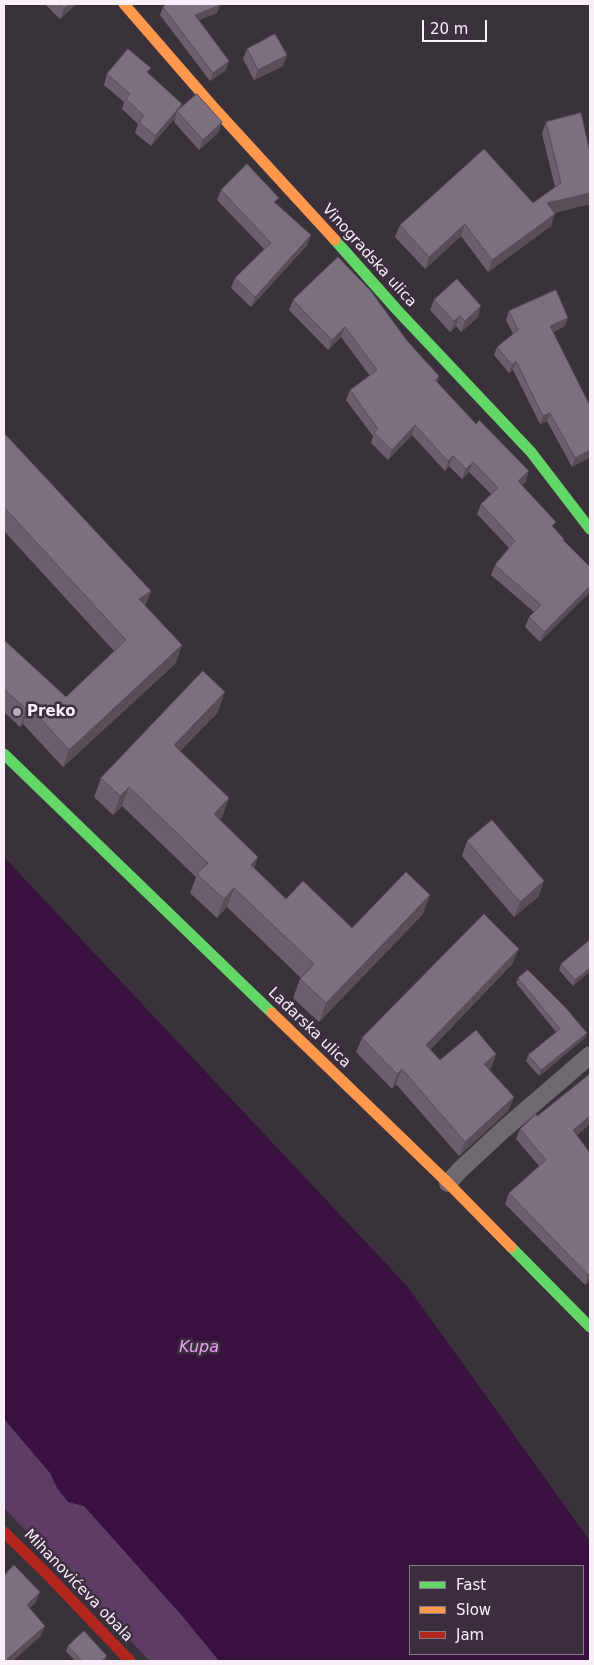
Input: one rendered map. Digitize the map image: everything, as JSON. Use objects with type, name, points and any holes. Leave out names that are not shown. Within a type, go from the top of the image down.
[{"type":"street","name":"Vinogradska ulica","points":[[124,4],[216,110],[398,310],[531,452],[590,529]]},
{"type":"street","name":"Lađarska ulica","points":[[4,754],[448,1183],[590,1326]]},
{"type":"street","points":[[448,1183],[503,1130],[590,1055]]},
{"type":"street","name":"Mihanovićeva obala","points":[[4,1532],[130,1661]]},
{"type":"shaded area","points":[[4,1177],[359,1661],[150,1661],[4,1508]]},
{"type":"water","name":"Kupa","points":[[4,857],[407,1286],[590,1541],[590,1661],[219,1661],[183,1617],[84,1506],[68,1502],[57,1488],[50,1473],[4,1419]]},
{"type":"building","points":[[60,4],[69,4],[64,8]]},
{"type":"building","points":[[167,4],[220,4],[195,15],[229,61],[213,73],[163,7]]},
{"type":"building","points":[[275,34],[287,55],[258,70],[247,49]]},
{"type":"building","points":[[128,49],[151,68],[147,72],[182,104],[155,136],[139,122],[144,116],[126,99],[130,94],[107,74]]},
{"type":"building","points":[[197,94],[222,122],[203,140],[177,111]]},
{"type":"building","points":[[581,113],[590,153],[590,193],[547,203],[555,214],[492,260],[465,224],[429,257],[400,225],[484,149],[533,203],[561,183],[546,122]]},
{"type":"building","points":[[247,164],[279,198],[274,202],[311,235],[255,297],[235,278],[271,243],[221,190]]},
{"type":"building","points":[[338,257],[370,290],[408,342],[439,376],[435,380],[476,424],[479,420],[529,471],[518,481],[556,522],[552,526],[563,540],[590,567],[590,586],[544,632],[529,617],[541,605],[495,565],[515,541],[481,504],[498,488],[473,462],[466,469],[453,456],[448,461],[415,425],[392,450],[374,433],[378,429],[350,390],[377,370],[345,327],[332,340],[293,300]]},
{"type":"building","points":[[457,279],[481,306],[465,321],[460,316],[454,321],[434,300]]},
{"type":"building","points":[[556,290],[568,318],[550,326],[590,406],[590,450],[575,458],[550,413],[543,416],[516,361],[512,365],[497,347],[518,330],[509,311]]},
{"type":"building","points":[[4,433],[151,591],[139,599],[182,645],[69,750],[29,706],[26,709],[4,689],[4,640],[66,697],[126,640],[4,507]]},
{"type":"building","points":[[203,671],[225,692],[174,745],[229,798],[214,814],[258,857],[251,865],[286,899],[303,881],[352,928],[406,872],[430,895],[326,1003],[300,979],[314,964],[234,888],[224,899],[197,874],[208,863],[129,787],[120,796],[101,778]]},
{"type":"building","points":[[492,820],[544,881],[520,902],[467,841]]},
{"type":"building","points":[[484,914],[519,949],[426,1045],[440,1060],[476,1030],[496,1054],[484,1064],[514,1097],[465,1142],[402,1069],[397,1074],[362,1038]]},
{"type":"building","points":[[590,940],[590,968],[575,980],[561,964]]},
{"type":"building","points":[[528,970],[565,1007],[587,1033],[541,1070],[528,1055],[560,1029],[518,978]]},
{"type":"building","points":[[590,1074],[590,1116],[573,1130],[590,1153],[590,1273],[588,1275],[509,1193],[546,1160],[520,1129],[536,1114],[537,1116]]},
{"type":"building","points":[[14,1565],[40,1592],[27,1605],[45,1626],[4,1661],[4,1576]]},
{"type":"building","points":[[84,1631],[107,1656],[101,1661],[82,1661],[68,1646]]},
{"type":"traffic: fast","points":[[335,240],[398,311],[531,452],[590,529]]},
{"type":"traffic: fast","points":[[4,754],[272,1013]]},
{"type":"traffic: fast","points":[[511,1247],[590,1327]]},
{"type":"traffic: slow","points":[[124,4],[216,110],[335,240]]},
{"type":"traffic: slow","points":[[272,1013],[448,1183],[511,1247]]},
{"type":"traffic: jam","points":[[4,1532],[130,1661]]},
{"type":"place","name":"Preko","points":[[17,712]]}]
